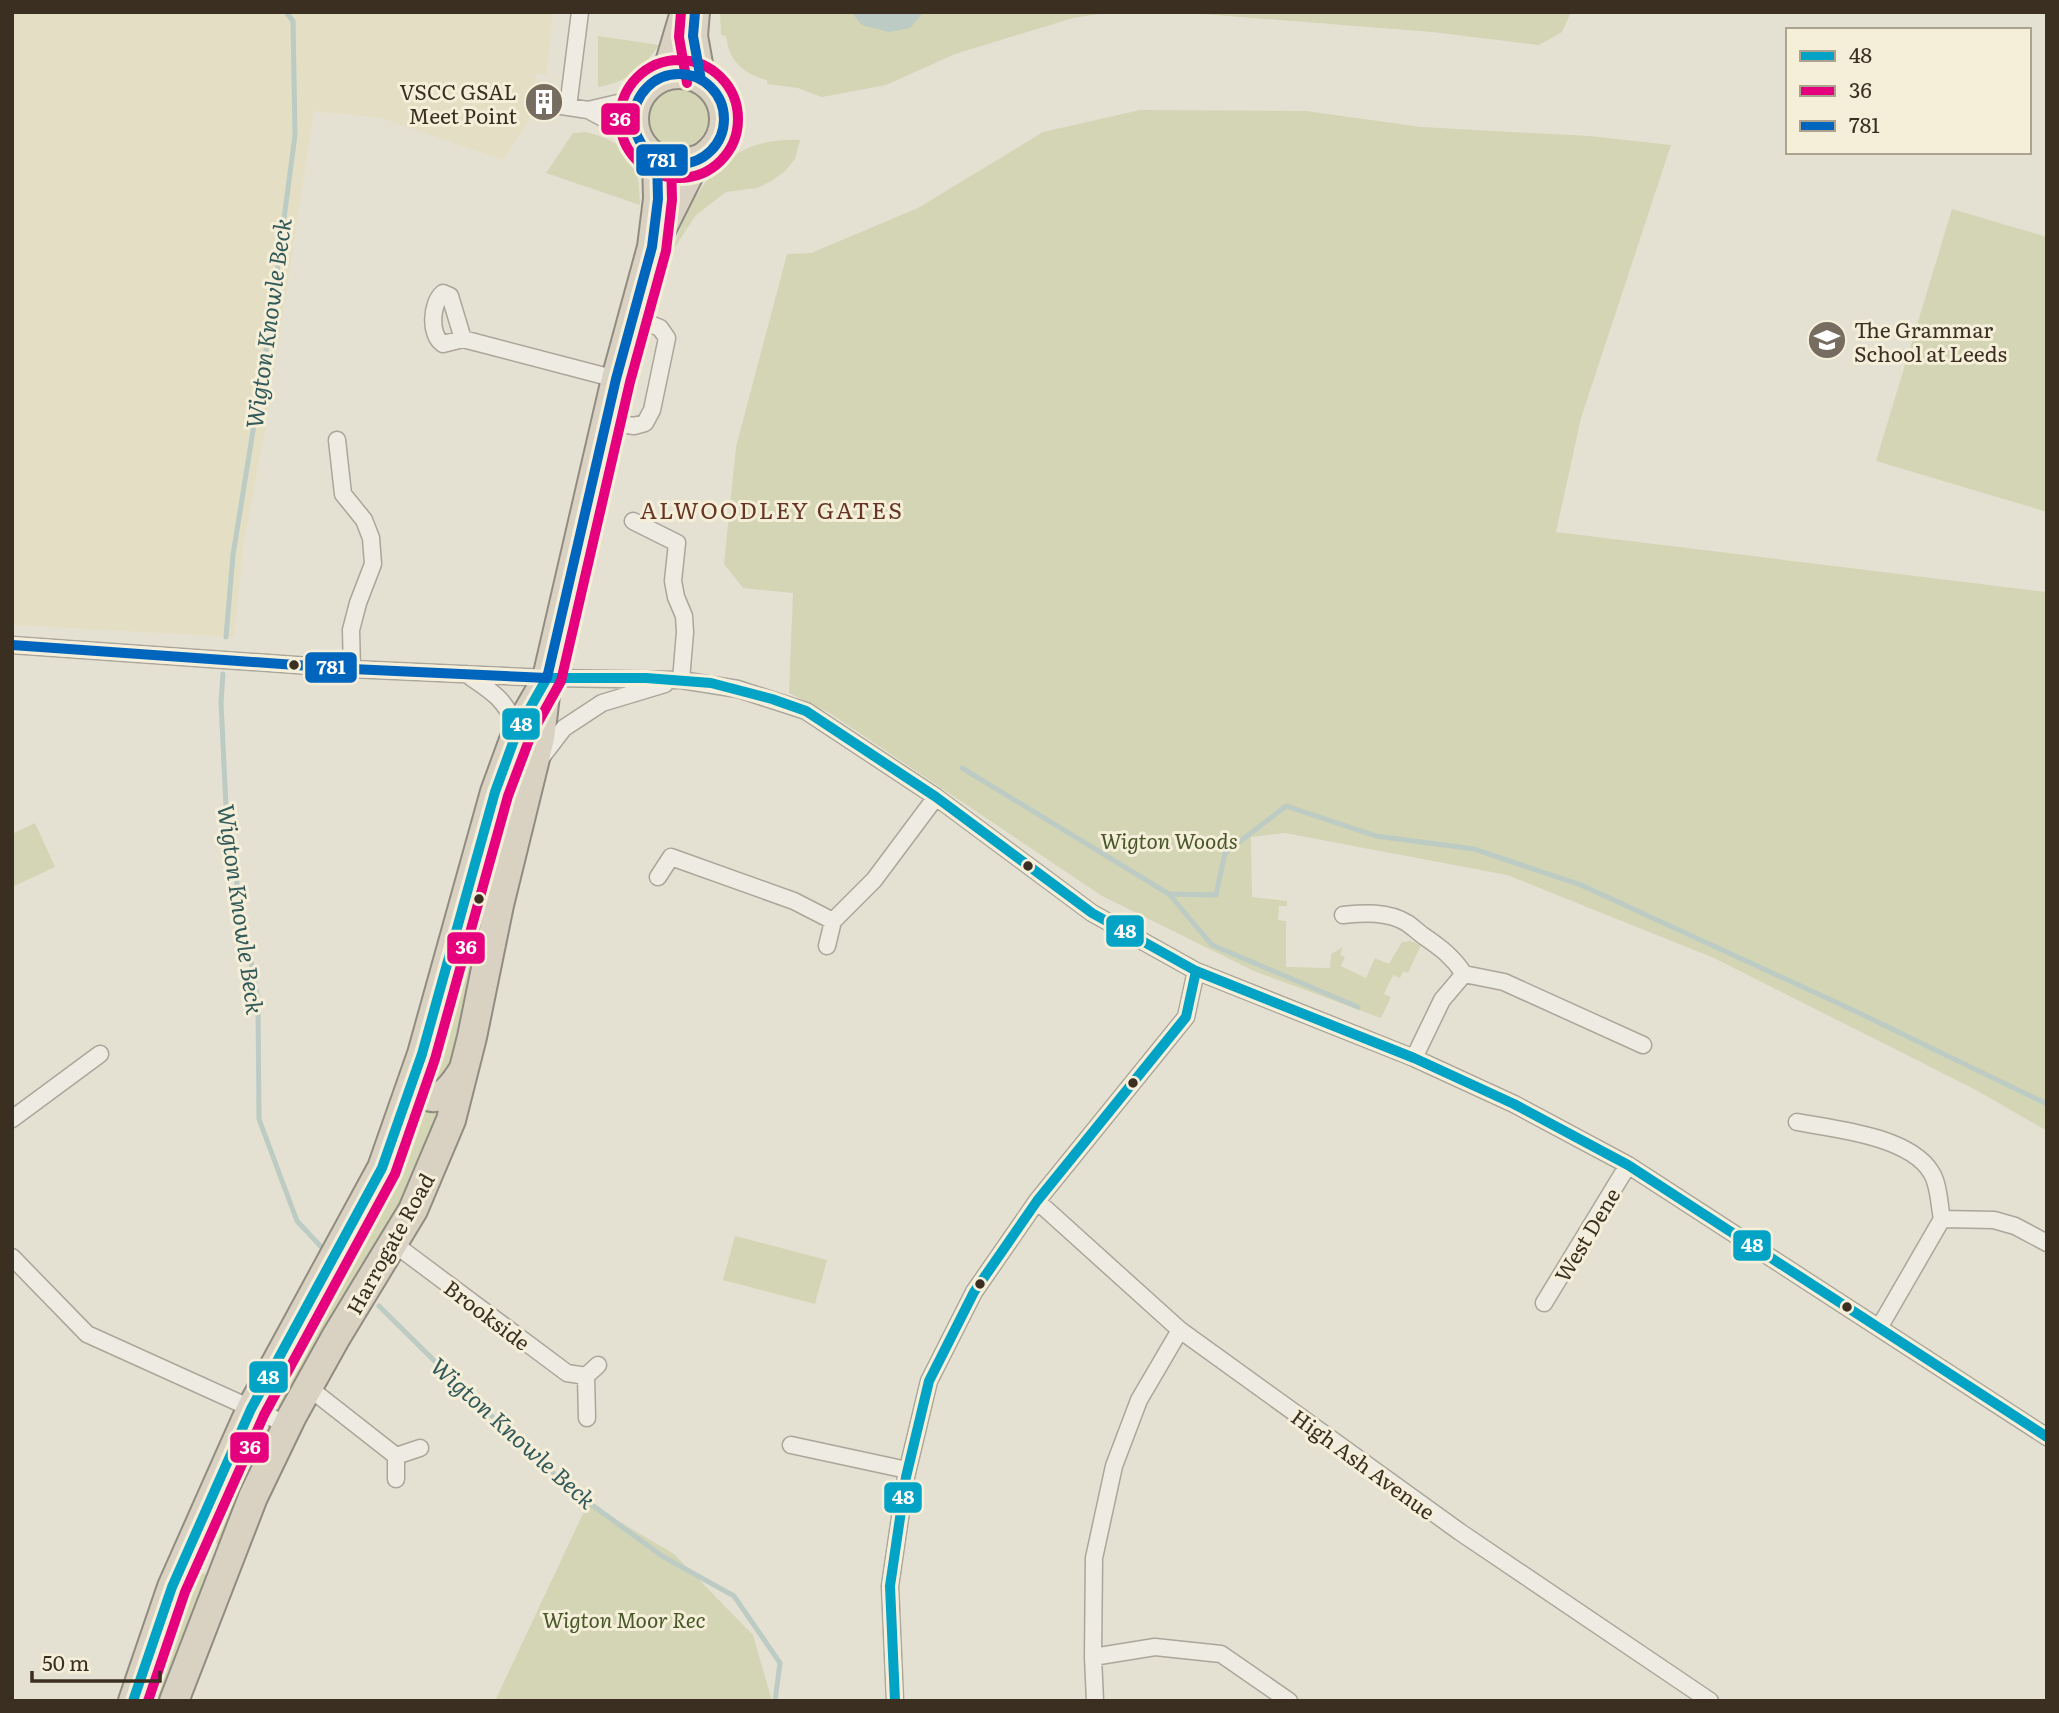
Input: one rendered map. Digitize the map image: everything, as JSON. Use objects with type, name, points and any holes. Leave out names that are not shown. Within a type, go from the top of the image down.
[{"type":"highway","points":[[666,76],[685,12]]},
{"type":"highway","points":[[695,12],[693,36],[701,80]]},
{"type":"highway","points":[[678,74],[701,80],[712,89],[724,116],[722,131],[716,144],[696,160],[683,164],[669,163],[657,158],[646,149],[634,124],[639,98],[655,80],[666,76],[678,74]]},
{"type":"highway","name":"Harrogate Road","points":[[176,1700],[253,1497],[308,1387],[413,1210],[452,1120],[540,738],[547,678],[616,379],[652,247],[658,199],[657,158]]},
{"type":"highway","name":"Harrogate Road","points":[[652,247],[696,160]]},
{"type":"highway","name":"Harrogate Road","points":[[133,1701],[172,1587],[251,1409],[383,1168],[413,1081],[495,792],[519,729],[547,678]]},
{"type":"highway","points":[[471,875],[505,882]]},
{"type":"highway","points":[[413,1081],[419,1091],[428,1096],[441,1097],[450,1090],[464,1069]]},
{"type":"street","points":[[568,107],[580,12]]},
{"type":"street","points":[[588,110],[639,98]]},
{"type":"street","points":[[542,103],[588,110],[638,137]]},
{"type":"street","points":[[606,422],[634,426],[645,423],[652,410],[667,338],[660,328],[633,317]]},
{"type":"street","points":[[463,339],[616,379]]},
{"type":"street","points":[[337,440],[343,494],[364,520],[371,538],[373,564],[351,630],[352,669]]},
{"type":"street","points":[[633,521],[677,544],[673,581],[684,616],[685,632],[681,680]]},
{"type":"street","points":[[12,645],[352,669],[547,678],[681,680],[738,689],[806,711],[936,797],[1092,913],[1196,971],[1414,1058],[1514,1104],[1628,1165],[2047,1437]]},
{"type":"street","points":[[466,674],[505,702],[519,729]]},
{"type":"street","points":[[529,779],[542,756],[564,728],[602,703],[681,680]]},
{"type":"street","points":[[827,946],[833,921],[874,880],[936,797]]},
{"type":"street","points":[[658,877],[671,857],[794,901],[833,921]]},
{"type":"street","points":[[1343,915],[1370,912],[1407,923],[1441,947],[1454,959],[1464,974],[1504,982],[1643,1045]]},
{"type":"street","points":[[895,1701],[890,1586],[907,1471],[929,1381],[974,1292],[1037,1201],[1186,1017],[1196,971]]},
{"type":"street","points":[[1414,1058],[1442,1000],[1464,974]]},
{"type":"street","points":[[12,1119],[100,1054]]},
{"type":"street","points":[[1797,1122],[1853,1132],[1902,1148],[1920,1159],[1932,1173],[1942,1219],[1879,1328]]},
{"type":"street","name":"West Dene","points":[[1544,1303],[1628,1165]]},
{"type":"street","name":"High Ash Avenue","points":[[1037,1201],[1180,1330],[1460,1532],[1710,1701]]},
{"type":"street","points":[[1942,1219],[1994,1220],[2015,1226],[2047,1243]]},
{"type":"street","name":"Brookside","points":[[393,1243],[567,1373],[592,1370],[587,1418]]},
{"type":"street","points":[[12,1257],[87,1334],[288,1424]]},
{"type":"street","points":[[1095,1701],[1094,1558],[1114,1466],[1139,1400],[1180,1330]]},
{"type":"street","points":[[308,1387],[396,1456]]},
{"type":"street","points":[[791,1444],[907,1471]]},
{"type":"street","points":[[396,1456],[420,1448]]},
{"type":"street","points":[[396,1456],[396,1479]]},
{"type":"street","points":[[1093,1657],[1155,1647],[1222,1654],[1289,1701]]},
{"type":"shaded area","points":[[12,12],[553,12],[547,74],[536,74],[529,121],[503,160],[381,118],[314,111],[265,430],[244,543],[234,637],[12,625]]},
{"type":"shaded area","points":[[851,12],[924,12],[910,28],[889,32],[862,25]]},
{"type":"green space","points":[[720,12],[1112,12],[1073,18],[955,54],[886,85],[822,97],[798,88],[767,84],[767,80],[744,70],[730,53],[726,36],[721,35]]},
{"type":"green space","points":[[1178,12],[1571,12],[1562,32],[1539,45],[1432,32]]},
{"type":"green space","points":[[598,36],[659,45],[647,61],[626,78],[598,87]]},
{"type":"green space","points":[[678,88],[695,93],[703,101],[708,118],[703,135],[695,143],[678,148],[661,143],[653,135],[648,118],[653,101],[661,93]]},
{"type":"green space","name":"Wigton Woods","points":[[1140,110],[1306,111],[1421,127],[1589,136],[1671,145],[1581,418],[1556,532],[2047,592],[2047,1131],[1976,1090],[1714,958],[1507,875],[1285,833],[1251,837],[1252,897],[1287,901],[1287,906],[1279,906],[1278,920],[1286,921],[1286,967],[1330,968],[1331,954],[1343,947],[1340,955],[1345,957],[1341,966],[1366,978],[1375,958],[1389,964],[1402,942],[1410,941],[1421,945],[1408,973],[1403,971],[1400,978],[1393,975],[1384,994],[1391,997],[1381,1018],[1254,971],[1102,896],[831,714],[789,693],[793,593],[743,588],[724,564],[736,447],[787,254],[811,253],[918,208],[1043,132]]},
{"type":"green space","points":[[586,132],[613,142],[630,156],[637,176],[640,205],[546,173],[573,133]]},
{"type":"green space","points":[[800,140],[795,159],[785,171],[757,188],[726,192],[696,215],[671,253],[690,208],[715,171],[731,157],[750,147],[773,141]]},
{"type":"green space","points":[[1952,209],[2047,237],[2047,512],[1876,461]]},
{"type":"green space","points":[[35,823],[55,867],[12,887],[12,834]]},
{"type":"green space","points":[[487,888],[489,897],[449,1077],[440,1082],[434,1081],[428,1074],[480,889]]},
{"type":"green space","points":[[415,1105],[444,1112],[421,1173],[282,1407],[275,1405],[270,1397],[383,1196],[398,1162]]},
{"type":"green space","points":[[735,1236],[827,1260],[815,1304],[723,1280]]},
{"type":"green space","points":[[263,1427],[269,1430],[269,1441],[224,1546],[203,1539],[214,1512]]},
{"type":"green space","name":"Wigton Moor Rec","points":[[588,1503],[674,1554],[753,1635],[772,1701],[495,1701]]},
{"type":"green space","points":[[190,1568],[212,1577],[162,1701],[142,1701]]},
{"type":"waterway","name":"Wigton Knowle Beck","points":[[226,637],[233,555],[270,325],[295,135],[293,21],[286,12]]},
{"type":"waterway","name":"Wigton Knowle Beck","points":[[223,674],[221,702],[227,828],[258,1000],[259,1119],[297,1221],[326,1252]]},
{"type":"waterway","points":[[962,768],[1169,894],[1216,895],[1225,853],[1286,806],[1376,836],[1474,849],[1581,885],[1855,1011],[2047,1104]]},
{"type":"waterway","points":[[1169,894],[1212,945],[1358,1007]]},
{"type":"waterway","name":"Wigton Knowle Beck","points":[[379,1306],[470,1396],[573,1491],[662,1556],[734,1596],[780,1663],[775,1701]]},
{"type":"transit line","name":"36","points":[[681,12],[679,37],[687,83]]},
{"type":"transit line","name":"781","points":[[695,12],[693,36],[701,80]]},
{"type":"transit line","name":"36","points":[[679,60],[712,70],[728,86],[738,119],[728,152],[712,168],[679,178],[646,168],[630,152],[620,119],[630,86],[646,70],[679,60]]},
{"type":"transit line","name":"781","points":[[679,74],[696,78],[711,87],[720,102],[724,119],[720,136],[711,151],[696,160],[679,164],[662,160],[647,151],[638,136],[634,119],[638,102],[647,87],[662,78],[679,74]]},
{"type":"transit line","name":"781","points":[[12,645],[352,669],[547,678],[616,379],[652,247],[658,199],[657,158]]},
{"type":"transit line","name":"36","points":[[148,1701],[185,1592],[264,1415],[395,1174],[435,1059],[508,796],[531,735],[561,681],[630,382],[666,251],[672,200],[671,158]]},
{"type":"transit line","name":"48","points":[[133,1701],[172,1587],[251,1409],[382,1168],[422,1054],[495,792],[518,729],[547,678],[646,678],[711,683],[806,711],[936,797],[1092,913],[1196,971],[1414,1058],[1514,1104],[1628,1165],[2047,1437]]},
{"type":"transit line","name":"48","points":[[895,1701],[890,1586],[906,1477],[929,1381],[974,1292],[1037,1201],[1186,1017],[1196,971]]},
{"type":"place","name":"VSCC GSAL Meet Point","points":[[544,102]]},
{"type":"place","name":"The Grammar School at Leeds","points":[[1827,340]]},
{"type":"district","name":"ALWOODLEY GATES","points":[[772,509]]}]
